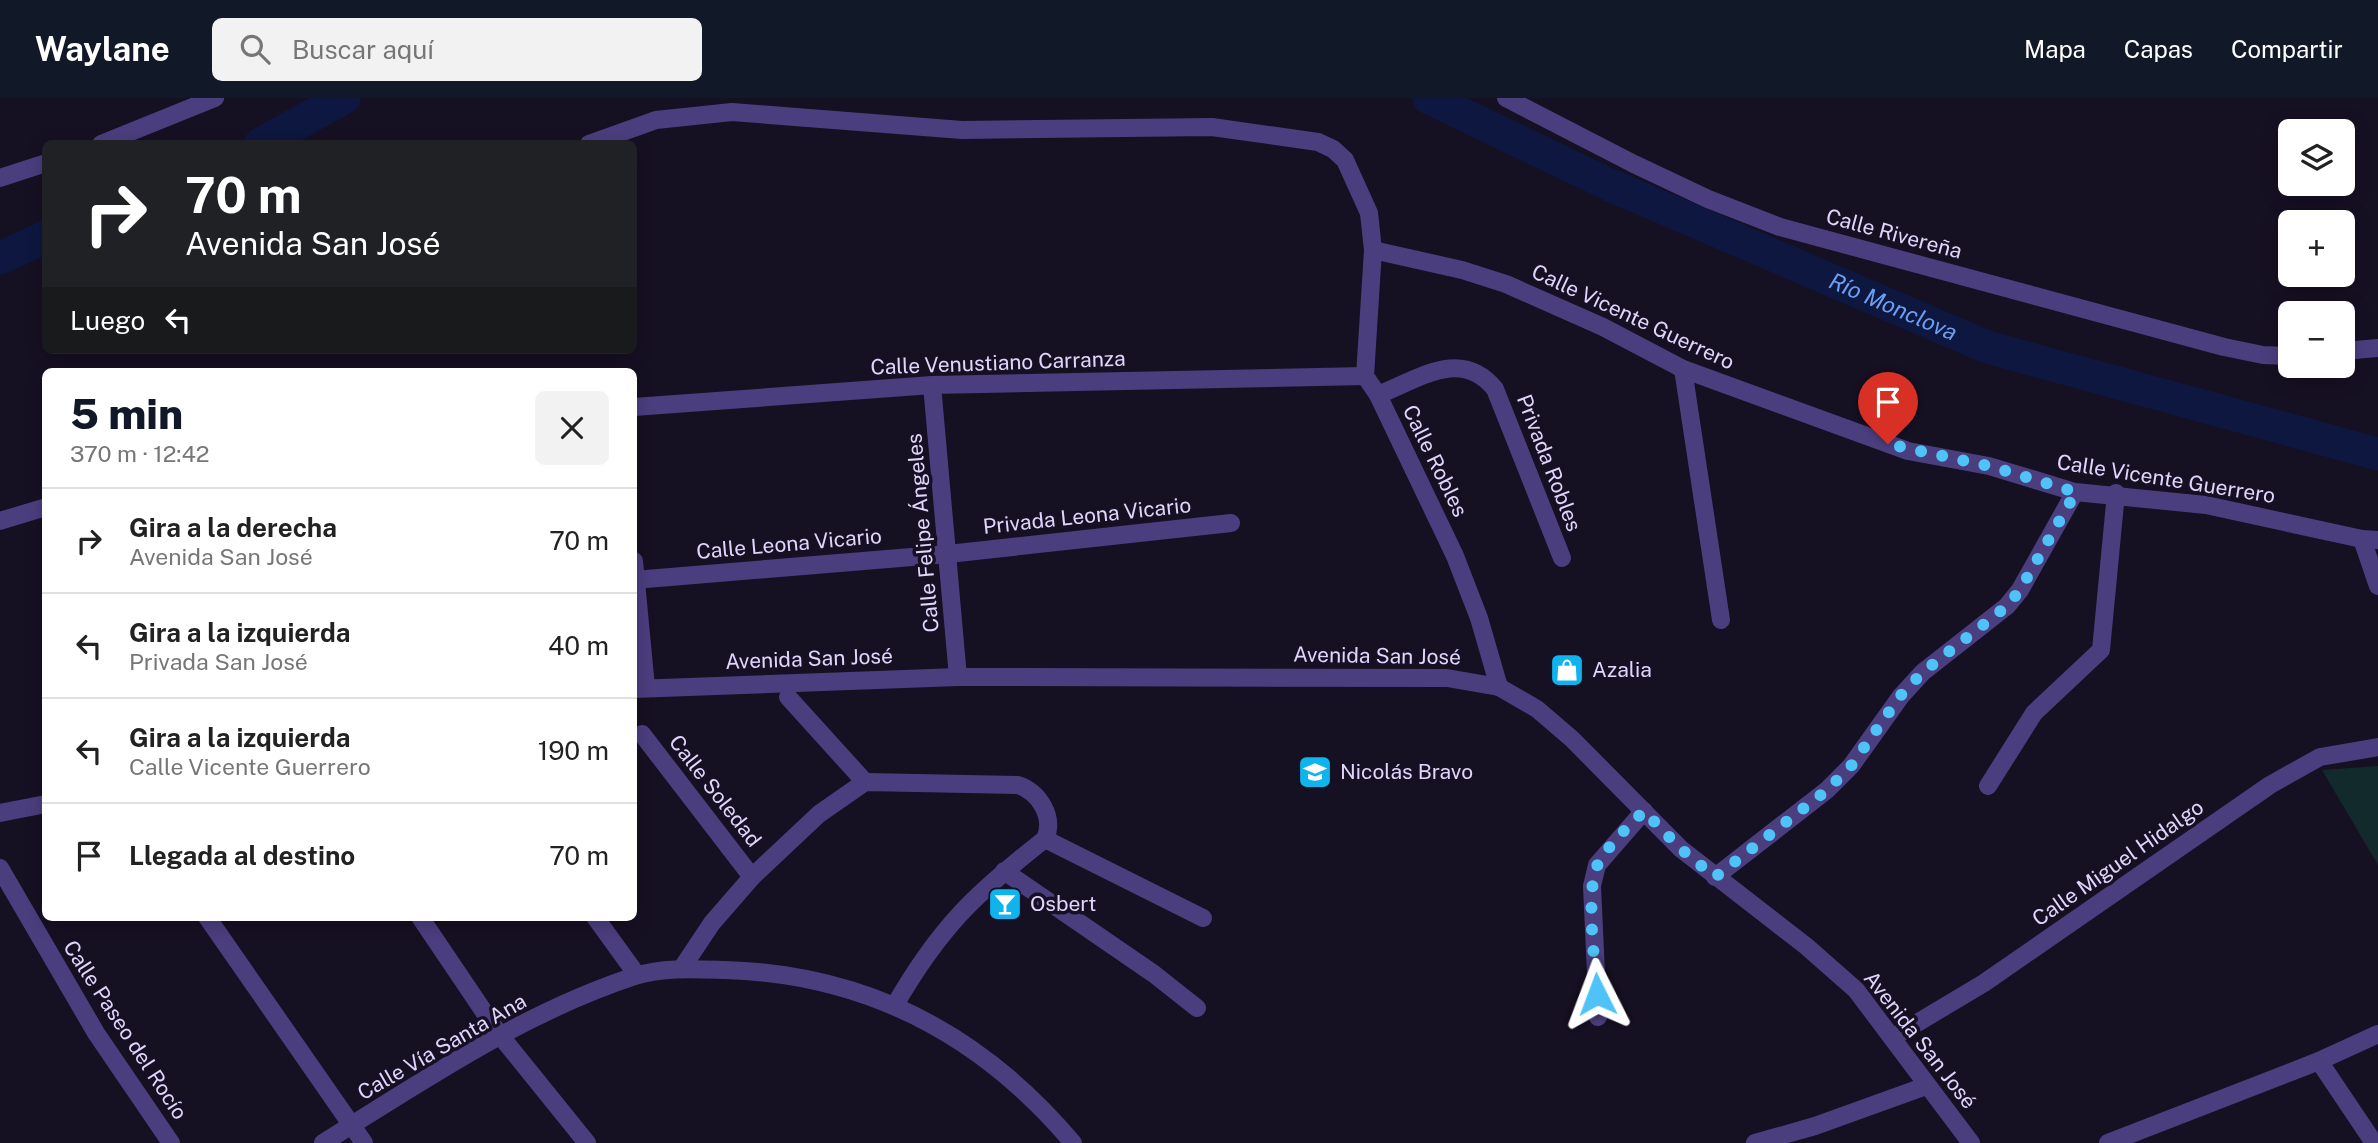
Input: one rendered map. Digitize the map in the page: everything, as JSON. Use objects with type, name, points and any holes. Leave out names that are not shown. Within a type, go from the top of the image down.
[{"type":"street","points":[[111,140],[215,98]]},
{"type":"street","name":"Calle Rivereña","points":[[1506,98],[1708,199],[1780,227],[2224,347],[2278,356]]},
{"type":"street","points":[[600,140],[656,120],[732,112],[962,130],[1233,129],[1318,142],[1333,149],[1345,160],[1363,193],[1369,213],[1373,250],[1365,376]]},
{"type":"street","points":[[0,178],[42,164]]},
{"type":"street","name":"Calle Vicente Guerrero","points":[[1373,250],[1462,270],[1532,294],[1683,369],[1888,444],[1989,466],[2076,492],[2116,493],[2206,505],[2370,539],[2378,586]]},
{"type":"street","points":[[2355,350],[2378,348]]},
{"type":"street","name":"Privada Robles","points":[[1378,396],[1451,367],[1476,370],[1488,379],[1496,389],[1562,558]]},
{"type":"street","points":[[1683,369],[1721,620]]},
{"type":"street","name":"Calle Venustiano Carranza","points":[[637,407],[932,385],[1365,376]]},
{"type":"street","name":"Calle Robles","points":[[1365,376],[1378,396],[1455,556],[1479,618],[1499,687]]},
{"type":"street","name":"Calle Felipe Ángeles","points":[[932,385],[958,677]]},
{"type":"street","points":[[1715,877],[1827,790],[1851,766],[1901,695],[1923,672],[2007,606],[2020,590],[2076,492]]},
{"type":"street","points":[[1989,786],[2034,713],[2101,650],[2116,493]]},
{"type":"street","points":[[0,522],[42,508]]},
{"type":"street","name":"Privada Leona Vicario","points":[[948,554],[1231,523]]},
{"type":"street","name":"Calle Leona Vicario","points":[[637,580],[948,554]]},
{"type":"street","points":[[637,634],[640,688]]},
{"type":"street","name":"Avenida San José","points":[[640,688],[958,677],[1447,678],[1499,687],[1537,709],[1681,849],[1806,946],[1856,990],[1971,1143]]},
{"type":"street","points":[[789,697],[864,782]]},
{"type":"street","name":"Calle Soledad","points":[[642,734],[752,877]]},
{"type":"street","name":"Calle Miguel Hidalgo","points":[[1892,1038],[1984,983],[2270,785],[2320,757],[2378,747]]},
{"type":"street","points":[[682,968],[712,923],[752,877],[819,814],[864,782],[1018,785],[1034,793],[1048,822],[1045,839],[1004,871],[947,925],[920,961],[895,1005]]},
{"type":"street","points":[[0,813],[42,805]]},
{"type":"street","points":[[1598,1017],[1592,886],[1597,865],[1644,811]]},
{"type":"street","points":[[1045,839],[1203,918]]},
{"type":"street","name":"Calle Paseo del Rocío","points":[[0,868],[96,1033],[171,1143]]},
{"type":"street","points":[[1004,871],[1154,974],[1197,1008]]},
{"type":"street","points":[[210,921],[364,1143]]},
{"type":"street","points":[[423,921],[499,1034],[587,1143]]},
{"type":"street","points":[[599,921],[637,975]]},
{"type":"street","name":"Calle Vía Santa Ana","points":[[323,1143],[499,1034],[637,975],[682,968],[749,970],[791,976],[839,986],[895,1005],[944,1030],[993,1063],[1039,1102],[1073,1143]]},
{"type":"street","points":[[2108,1143],[2319,1061],[2378,1034]]},
{"type":"street","points":[[2319,1061],[2374,1143]]},
{"type":"street","points":[[1755,1143],[1815,1126],[1926,1086]]},
{"type":"green space","points":[[2378,766],[2378,865],[2322,770]]},
{"type":"waterway","name":"Río Monclova","points":[[267,140],[344,98]]},
{"type":"waterway","name":"Río Monclova","points":[[1429,98],[1610,185],[1987,347],[2378,454]]},
{"type":"waterway","name":"Río Monclova","points":[[0,258],[42,239]]},
{"type":"place","name":"Azalia","points":[[1567,670]]},
{"type":"place","name":"Nicolás Bravo","points":[[1315,772]]},
{"type":"place","name":"Osbert","points":[[1005,904]]},
{"type":"route","points":[[1597,994],[1592,886],[1597,865],[1644,811],[1681,849],[1715,877],[1827,790],[1851,766],[1901,695],[1923,672],[1993,620],[2007,606],[2020,590],[2076,492],[1989,466],[1908,451],[1888,444]]}]
